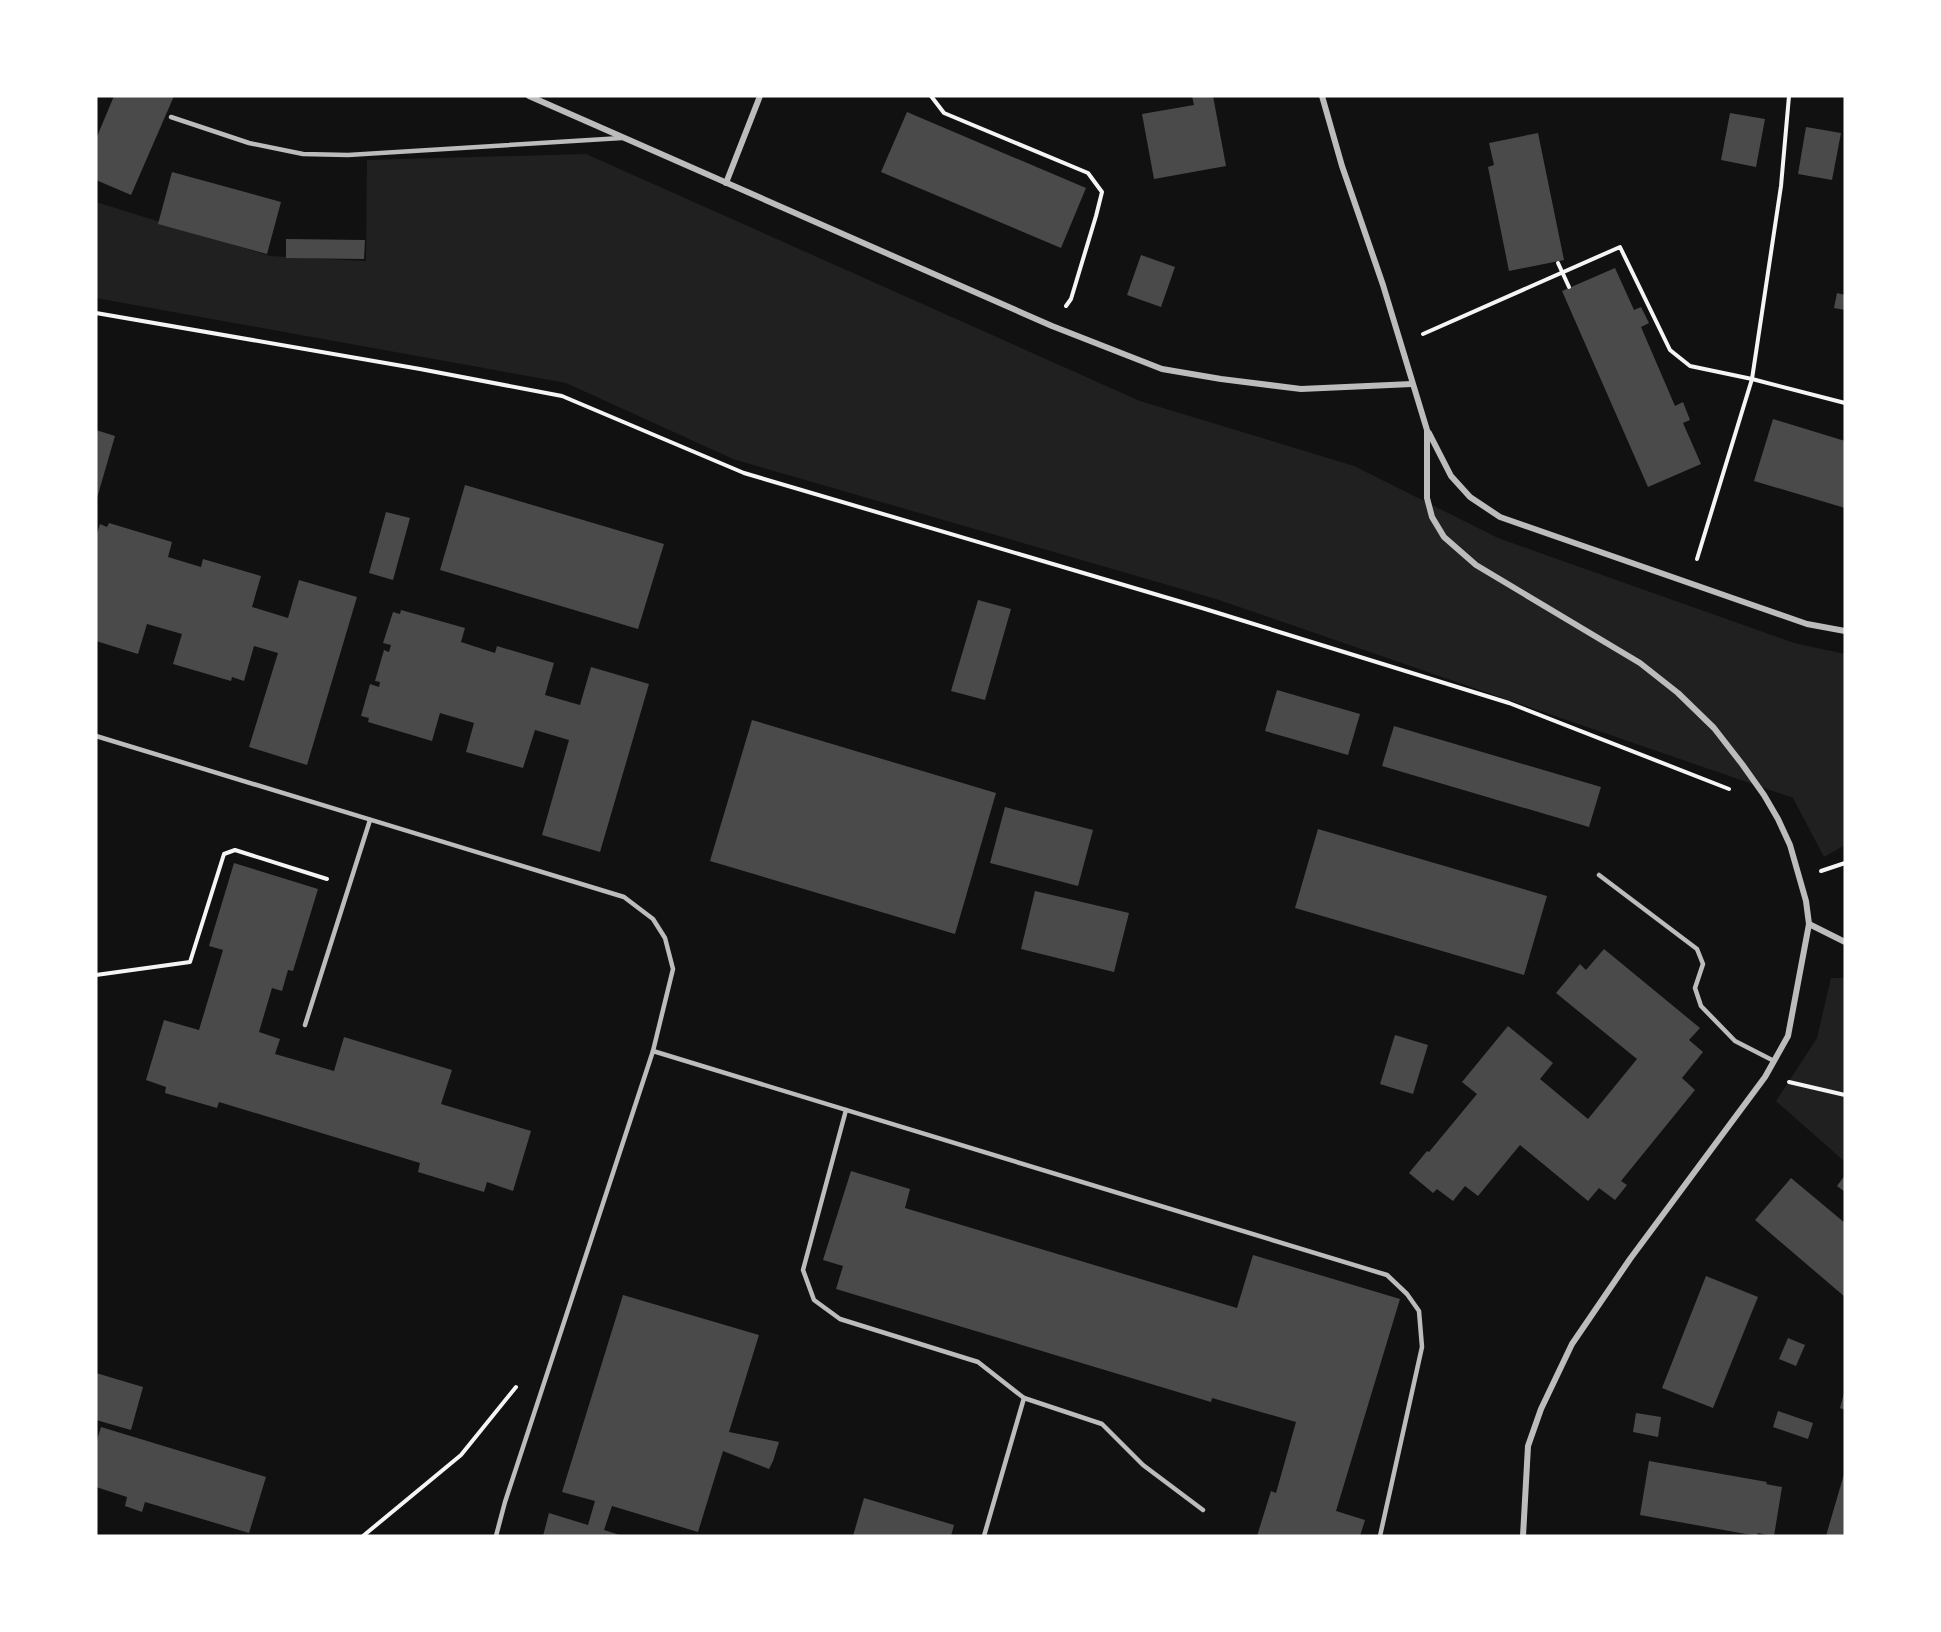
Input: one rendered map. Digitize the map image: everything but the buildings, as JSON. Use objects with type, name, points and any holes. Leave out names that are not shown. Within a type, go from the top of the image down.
[{"type":"street","points":[[529,96],[1052,326],[1162,369],[1301,389],[1412,384]]},
{"type":"street","points":[[726,183],[760,96]]},
{"type":"street","points":[[1322,96],[1342,166],[1427,430],[1451,476],[1470,497],[1500,516],[1807,624],[1845,631]]},
{"type":"street","points":[[1427,430],[1427,498],[1432,517],[1444,537],[1476,565],[1640,663],[1678,693],[1714,729],[1748,771],[1778,819],[1790,846],[1800,878],[1809,924],[1788,1036],[1765,1077],[1630,1259],[1572,1344],[1541,1408],[1527,1446],[1523,1536]]},
{"type":"street","points":[[1809,924],[1845,942]]},
{"type":"lane","points":[[171,117],[249,143],[303,154],[348,155],[622,138]]},
{"type":"lane","points":[[96,736],[624,897],[653,919],[665,938],[673,969],[653,1051],[505,1502],[496,1536]]},
{"type":"lane","points":[[305,1025],[370,820]]},
{"type":"lane","points":[[1599,875],[1696,949],[1703,964],[1695,988],[1701,1006],[1735,1041],[1774,1061]]},
{"type":"lane","points":[[653,1051],[1387,1275],[1407,1294],[1419,1311],[1422,1347],[1380,1536]]},
{"type":"lane","points":[[846,1110],[803,1269],[813,1300],[840,1318],[978,1362],[1024,1398],[1102,1424],[1143,1465],[1203,1510]]},
{"type":"lane","points":[[984,1536],[1024,1398]]},
{"type":"path","points":[[931,96],[944,113],[1088,173],[1102,192],[1071,299],[1052,326]]},
{"type":"path","points":[[1691,583],[1752,379],[1780,186],[1789,96]]},
{"type":"path","points":[[1401,344],[1620,247],[1670,350],[1690,366],[1845,403]]},
{"type":"path","points":[[1558,263],[1569,287]]},
{"type":"path","points":[[96,313],[562,396],[744,473],[1202,608],[1509,703],[1737,793]]},
{"type":"path","points":[[96,975],[190,963],[224,854],[235,850],[349,886]]},
{"type":"path","points":[[1765,1077],[1845,1095]]},
{"type":"path","points":[[363,1536],[462,1455],[520,1383]]},
{"type":"shaded area","points":[[586,154],[1140,401],[1354,466],[1498,538],[1794,643],[1845,654],[1845,845],[1824,857],[1793,798],[1216,599],[733,459],[566,383],[96,298],[96,202],[270,256],[366,261],[367,160]]},
{"type":"shaded area","points":[[1831,978],[1845,978],[1845,1162],[1776,1101],[1817,1038]]}]
